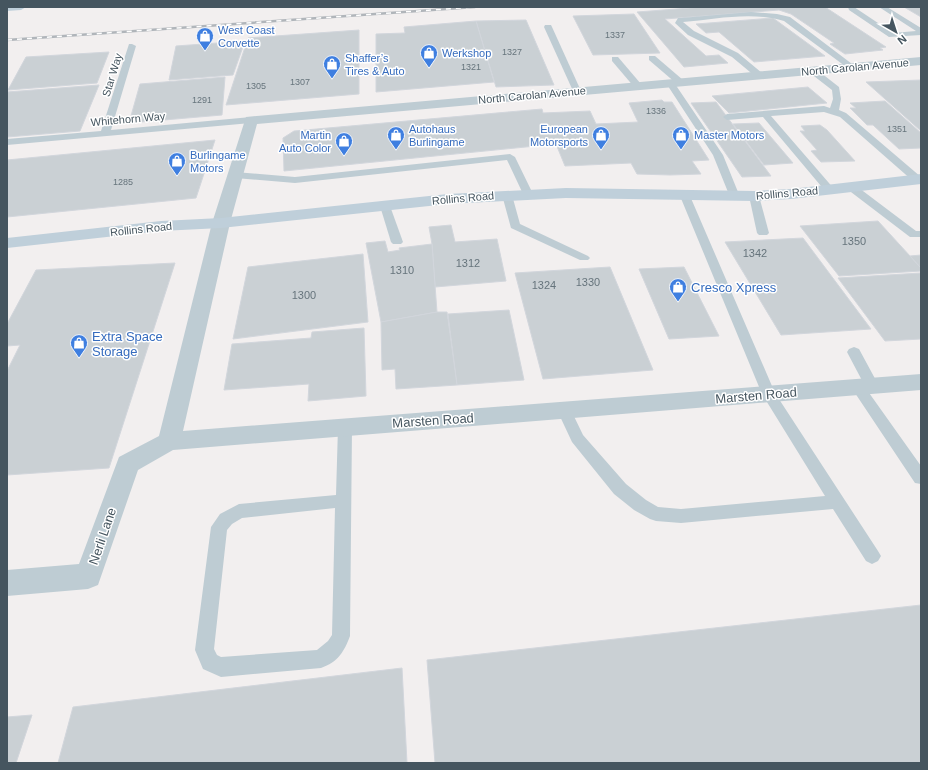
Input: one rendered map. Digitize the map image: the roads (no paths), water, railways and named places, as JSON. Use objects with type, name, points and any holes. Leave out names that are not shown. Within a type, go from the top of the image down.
[{"type":"main road","points":[[7,8],[20,7]]},
{"type":"main road","name":"Rollins Road","points":[[7,243],[161,226],[221,223],[507,195],[573,193],[754,196],[830,190],[919,179]]},
{"type":"street","name":"North Carolan Avenue","points":[[251,120],[921,61]]},
{"type":"street","points":[[169,441],[221,223],[251,120]]},
{"type":"street","name":"Marsten Road","points":[[169,441],[921,382]]},
{"type":"street","name":"Nerli Lane","points":[[7,583],[88,576],[128,464],[169,441]]},
{"type":"lane","points":[[851,7],[851,9],[892,35],[921,32]]},
{"type":"lane","points":[[882,7],[921,32]]},
{"type":"lane","points":[[759,75],[735,55],[691,33],[679,23],[682,20],[749,15],[771,14],[780,16],[787,19],[852,67]]},
{"type":"lane","points":[[548,27],[577,91]]},
{"type":"lane","name":"Star Way","points":[[105,133],[132,46]]},
{"type":"lane","points":[[652,58],[675,83],[718,155],[735,196]]},
{"type":"lane","points":[[615,59],[638,86]]},
{"type":"lane","points":[[813,71],[836,89],[837,98],[834,110]]},
{"type":"lane","points":[[727,117],[824,109],[834,110],[850,121],[919,179]]},
{"type":"lane","points":[[765,114],[830,190]]},
{"type":"lane","name":"Whitehorn Way","points":[[7,142],[251,120]]},
{"type":"lane","points":[[235,175],[295,180],[510,157],[528,194]]},
{"type":"lane","points":[[851,187],[914,235],[921,234]]},
{"type":"lane","points":[[507,195],[514,226],[584,258]]},
{"type":"lane","points":[[685,196],[769,394],[872,556]]},
{"type":"lane","points":[[754,196],[763,233]]},
{"type":"lane","points":[[385,206],[397,242]]},
{"type":"lane","points":[[854,352],[865,387],[921,478]]},
{"type":"lane","points":[[564,410],[578,438],[620,489],[640,505],[656,514],[681,516],[838,502]]},
{"type":"lane","points":[[343,501],[239,511],[222,523],[219,527],[204,650],[210,662],[221,667],[321,659],[335,648],[341,636],[345,427]]},
{"type":"railway","points":[[7,40],[475,7]]},
{"type":"place","name":"West Coast Corvette","points":[[205,51]]},
{"type":"place","name":"Werkshop","points":[[429,68]]},
{"type":"place","name":"Shaffer’s Tires & Auto","points":[[332,79]]},
{"type":"place","name":"Autohaus Burlingame","points":[[396,150]]},
{"type":"place","name":"European Motorsports","points":[[601,150]]},
{"type":"place","name":"Master Motors","points":[[681,150]]},
{"type":"place","name":"Martin Auto Color","points":[[344,156]]},
{"type":"place","name":"Burlingame Motors","points":[[177,176]]},
{"type":"place","name":"Cresco Xpress","points":[[678,302]]},
{"type":"place","name":"Extra Space Storage","points":[[79,358]]}]
